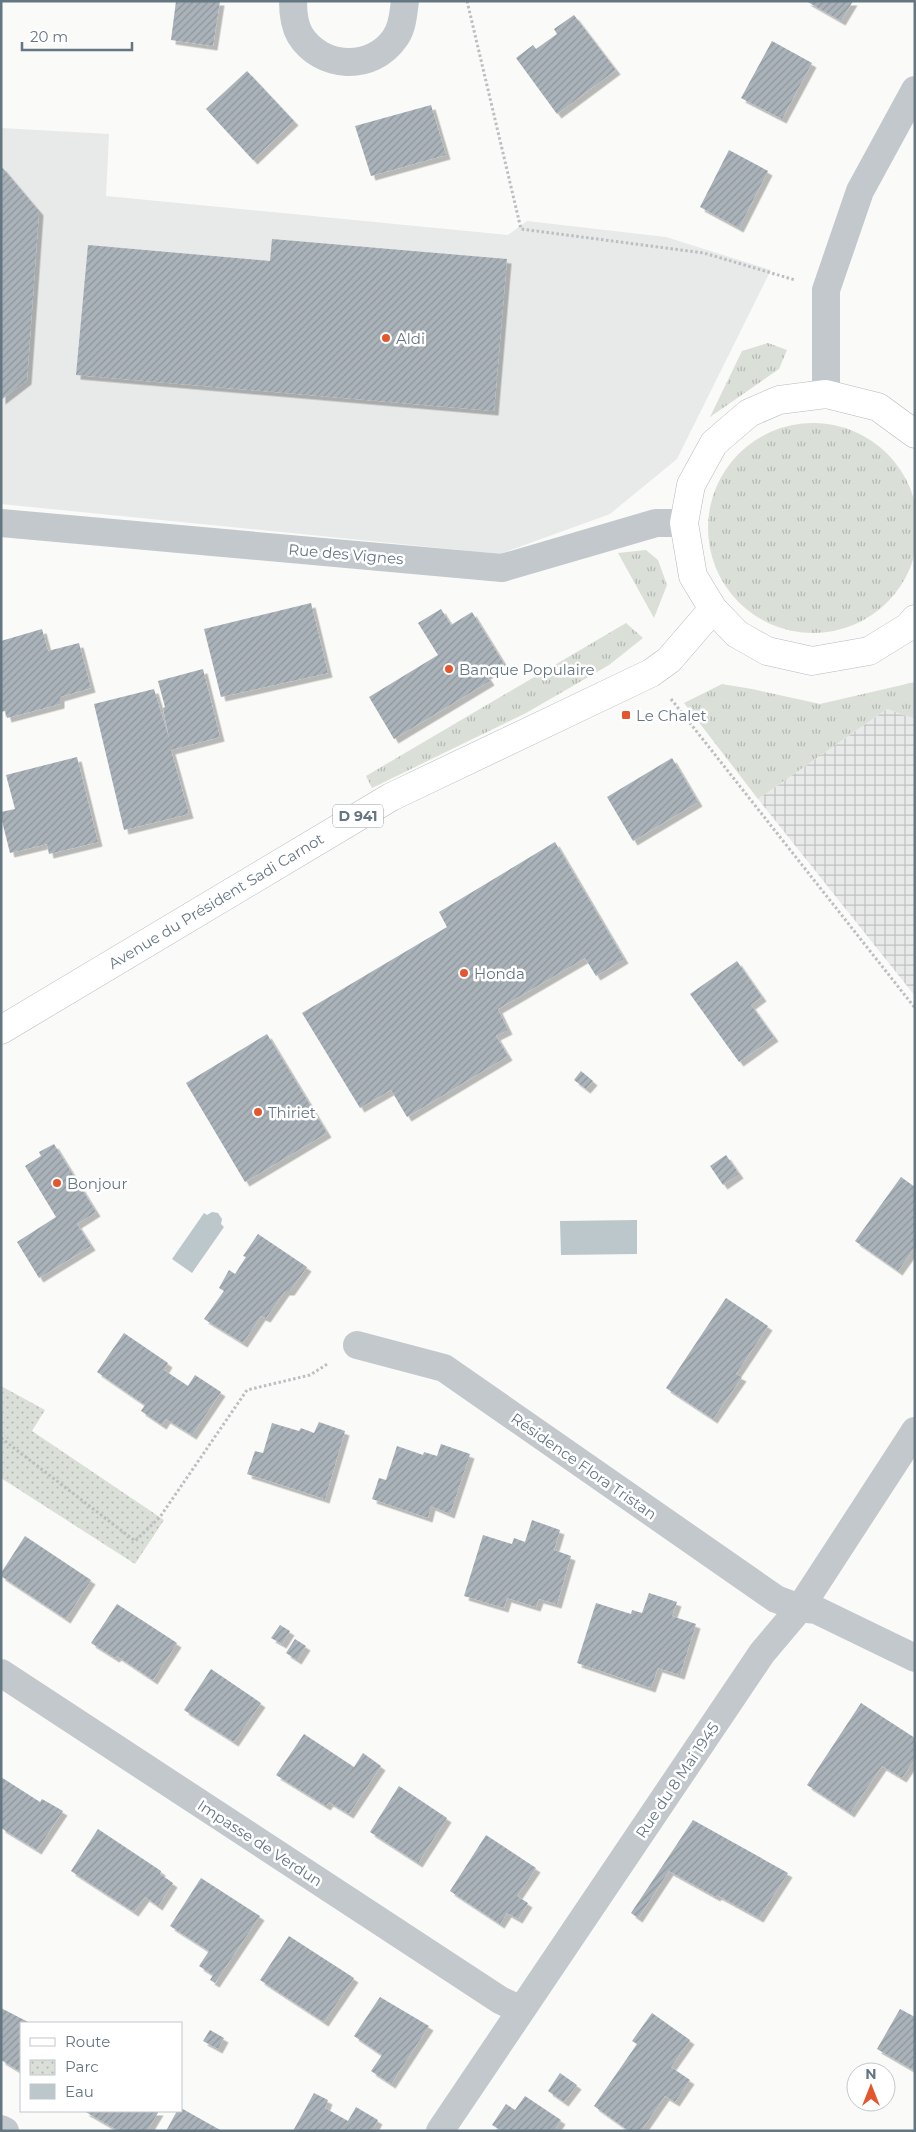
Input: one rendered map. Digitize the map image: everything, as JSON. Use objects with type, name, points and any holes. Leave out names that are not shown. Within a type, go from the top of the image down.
[{"type":"main road","points":[[915,434],[878,408],[826,394],[780,400],[749,413],[714,444],[691,485],[684,523],[693,576],[712,609],[737,634],[767,651],[812,661],[869,651],[908,627],[915,619]]},
{"type":"main road","name":"Avenue du Président Sadi Carnot","points":[[1,1030],[391,797],[651,673],[669,660],[712,609]]},
{"type":"street","points":[[293,1],[293,16],[299,34],[311,49],[328,59],[346,63],[366,60],[382,52],[395,38],[403,20],[404,1]]},
{"type":"street","points":[[826,394],[826,290],[860,191],[915,90]]},
{"type":"street","name":"Rue des Vignes","points":[[1,523],[502,568],[656,523],[684,523]]},
{"type":"street","name":"Résidence Flora Tristan","points":[[357,1345],[444,1368],[776,1599],[800,1608],[816,1610],[915,1658]]},
{"type":"street","name":"Rue du 8 Mai 1945","points":[[440,2131],[762,1653],[800,1608],[915,1431]]},
{"type":"street","name":"Impasse de Verdun","points":[[1,1673],[500,2000],[521,2010]]},
{"type":"street","points":[[1,2129],[5,2131]]},
{"type":"path","points":[[467,1],[521,229],[704,253],[826,290]]},
{"type":"path","points":[[676,693],[669,696],[915,1008]]},
{"type":"path","points":[[1,1438],[135,1541],[160,1517],[247,1390],[310,1375],[357,1345]]},
{"type":"shaded area","points":[[1,128],[109,134],[106,196],[508,235],[527,221],[666,237],[771,270],[677,459],[610,514],[500,554],[1,504]]},
{"type":"shaded area","points":[[887,709],[915,719],[915,996],[758,799]]},
{"type":"green space","points":[[768,343],[787,350],[779,369],[710,417],[742,351]]},
{"type":"green space","points":[[803,423],[823,423],[843,427],[863,435],[880,447],[894,461],[906,478],[916,508],[917,543],[914,558],[906,578],[894,595],[880,609],[863,621],[843,629],[823,633],[803,633],[783,629],[763,621],[746,609],[732,595],[720,578],[712,558],[708,538],[708,518],[712,498],[720,478],[732,461],[746,447],[763,435],[783,427]]},
{"type":"green space","points":[[646,550],[658,560],[667,585],[654,618],[618,553]]},
{"type":"green space","points":[[626,623],[643,638],[609,665],[526,713],[372,788],[366,776]]},
{"type":"green space","points":[[915,682],[915,719],[887,709],[758,799],[684,703],[722,684],[820,704]]},
{"type":"green space","points":[[1,1386],[45,1410],[32,1431],[164,1520],[135,1564],[1,1478]]},
{"type":"water","points":[[212,1212],[218,1213],[222,1219],[221,1224],[224,1227],[192,1273],[172,1259],[204,1213],[207,1215]]},
{"type":"water","points":[[637,1220],[637,1254],[561,1255],[560,1221]]},
{"type":"building","points":[[176,1],[220,1],[213,46],[171,40]]},
{"type":"building","points":[[806,1],[853,1],[841,21]]},
{"type":"building","points":[[574,15],[616,70],[557,114],[516,58],[533,45],[536,49],[557,34],[554,29]]},
{"type":"building","points":[[772,41],[812,63],[782,119],[741,98]]},
{"type":"building","points":[[247,71],[294,121],[253,160],[206,109]]},
{"type":"building","points":[[431,105],[446,155],[371,176],[355,126]]},
{"type":"building","points":[[729,150],[768,171],[739,228],[700,207]]},
{"type":"building","points":[[1,166],[39,211],[27,380],[1,400]]},
{"type":"building","points":[[272,239],[507,259],[494,411],[76,375],[88,245],[270,261]]},
{"type":"building","points":[[311,603],[328,673],[221,697],[204,629]]},
{"type":"building","name":"Banque Populaire","points":[[441,609],[451,625],[472,612],[504,664],[486,675],[490,681],[394,739],[369,697],[438,655],[418,623]]},
{"type":"building","points":[[42,629],[48,651],[79,643],[91,688],[60,697],[60,704],[7,718],[5,711],[1,712],[1,641]]},
{"type":"building","points":[[203,669],[220,737],[171,750],[189,814],[124,830],[94,704],[154,689],[169,738],[163,708],[165,707],[158,681]]},
{"type":"building","points":[[77,757],[98,842],[49,854],[47,844],[10,853],[1,812],[15,809],[6,775]]},
{"type":"building","points":[[672,758],[698,802],[633,841],[607,797]]},
{"type":"building","name":"Honda","points":[[555,842],[624,959],[596,976],[585,958],[498,1009],[508,1030],[496,1036],[508,1056],[407,1117],[391,1090],[360,1108],[302,1013],[447,927],[439,912]]},
{"type":"building","points":[[737,961],[762,997],[751,1005],[774,1037],[739,1062],[690,994]]},
{"type":"building","name":"Thiriet","points":[[267,1034],[327,1133],[245,1182],[186,1083]]},
{"type":"building","points":[[581,1071],[593,1081],[586,1089],[574,1080]]},
{"type":"building","points":[[54,1144],[96,1212],[77,1224],[91,1246],[39,1278],[17,1242],[56,1217],[25,1166],[41,1156],[39,1152]]},
{"type":"building","points":[[726,1155],[739,1174],[723,1185],[710,1166]]},
{"type":"building","points":[[901,1177],[915,1187],[915,1247],[898,1271],[855,1241]]},
{"type":"building","points":[[258,1234],[307,1267],[290,1291],[285,1291],[266,1318],[261,1316],[243,1343],[204,1319],[224,1291],[219,1288],[229,1270],[235,1274],[246,1257],[243,1256]]},
{"type":"building","points":[[726,1298],[768,1326],[736,1374],[742,1377],[713,1419],[666,1388]]},
{"type":"building","points":[[124,1333],[168,1363],[164,1370],[188,1386],[195,1375],[221,1392],[192,1435],[166,1419],[162,1425],[141,1411],[145,1405],[97,1372]]},
{"type":"building","points":[[319,1422],[345,1431],[325,1499],[247,1474],[255,1451],[263,1453],[272,1423],[299,1431],[301,1428],[314,1433]]},
{"type":"building","points":[[441,1444],[470,1454],[450,1514],[431,1506],[428,1518],[372,1499],[379,1478],[386,1480],[397,1446],[423,1455],[424,1452],[437,1456]]},
{"type":"building","points":[[532,1520],[560,1530],[554,1550],[571,1556],[557,1604],[539,1599],[536,1607],[507,1598],[504,1608],[464,1596],[483,1535],[512,1544],[514,1538],[525,1542]]},
{"type":"building","points":[[25,1536],[91,1580],[66,1619],[1,1576],[1,1573]]},
{"type":"building","points":[[649,1593],[677,1602],[672,1616],[696,1624],[680,1675],[658,1668],[651,1688],[577,1663],[596,1603],[631,1614],[632,1610],[642,1613]]},
{"type":"building","points":[[117,1604],[177,1643],[153,1680],[117,1656],[115,1658],[91,1643]]},
{"type":"building","points":[[280,1625],[290,1631],[282,1644],[271,1638]]},
{"type":"building","points":[[295,1639],[306,1646],[297,1660],[286,1653]]},
{"type":"building","points":[[211,1669],[261,1703],[234,1742],[184,1710]]},
{"type":"building","points":[[861,1703],[915,1738],[915,1759],[902,1778],[882,1766],[850,1813],[807,1785]]},
{"type":"building","points":[[304,1734],[354,1767],[363,1753],[381,1766],[349,1814],[329,1802],[326,1806],[276,1775]]},
{"type":"building","points":[[1,1777],[40,1802],[42,1799],[63,1811],[37,1850],[1,1828]]},
{"type":"building","points":[[399,1786],[447,1818],[418,1863],[370,1832]]},
{"type":"building","points":[[693,1820],[788,1873],[759,1918],[669,1871],[638,1918],[631,1913]]},
{"type":"building","points":[[98,1829],[161,1871],[160,1874],[173,1883],[158,1906],[145,1897],[134,1912],[71,1871]]},
{"type":"building","points":[[486,1835],[536,1868],[517,1896],[528,1903],[518,1919],[507,1913],[500,1924],[450,1891]]},
{"type":"building","points":[[201,1878],[260,1916],[215,1983],[210,1980],[213,1975],[199,1966],[209,1951],[170,1926]]},
{"type":"building","points":[[289,1936],[354,1978],[324,2022],[260,1980]]},
{"type":"building","points":[[380,1997],[429,2026],[391,2084],[371,2071],[382,2055],[354,2036]]},
{"type":"building","points":[[1,2008],[28,2022],[20,2022],[20,2071],[1,2060]]},
{"type":"building","points":[[900,2009],[915,2017],[915,2071],[877,2049]]},
{"type":"building","points":[[652,2013],[690,2040],[671,2067],[690,2080],[675,2102],[665,2096],[641,2131],[629,2131],[594,2106],[637,2044],[632,2041]]},
{"type":"building","points":[[210,2030],[224,2038],[218,2049],[203,2041]]},
{"type":"building","points":[[560,2073],[577,2085],[564,2102],[548,2091]]},
{"type":"building","points":[[314,2093],[328,2100],[325,2108],[348,2121],[356,2107],[378,2120],[372,2131],[293,2131]]},
{"type":"building","points":[[525,2096],[561,2120],[554,2131],[502,2131],[492,2125],[506,2104],[515,2110]]},
{"type":"building","points":[[182,2109],[222,2131],[166,2131],[176,2112],[182,2112]]},
{"type":"building","points":[[86,2112],[158,2112],[147,2131],[119,2131]]},
{"type":"place","name":"Aldi","points":[[386,338]]},
{"type":"place","name":"Banque Populaire","points":[[449,669]]},
{"type":"place","name":"Le Chalet","points":[[626,715]]},
{"type":"place","name":"Honda","points":[[464,973]]},
{"type":"place","name":"Thiriet","points":[[258,1112]]},
{"type":"place","name":"Bonjour","points":[[57,1183]]}]
